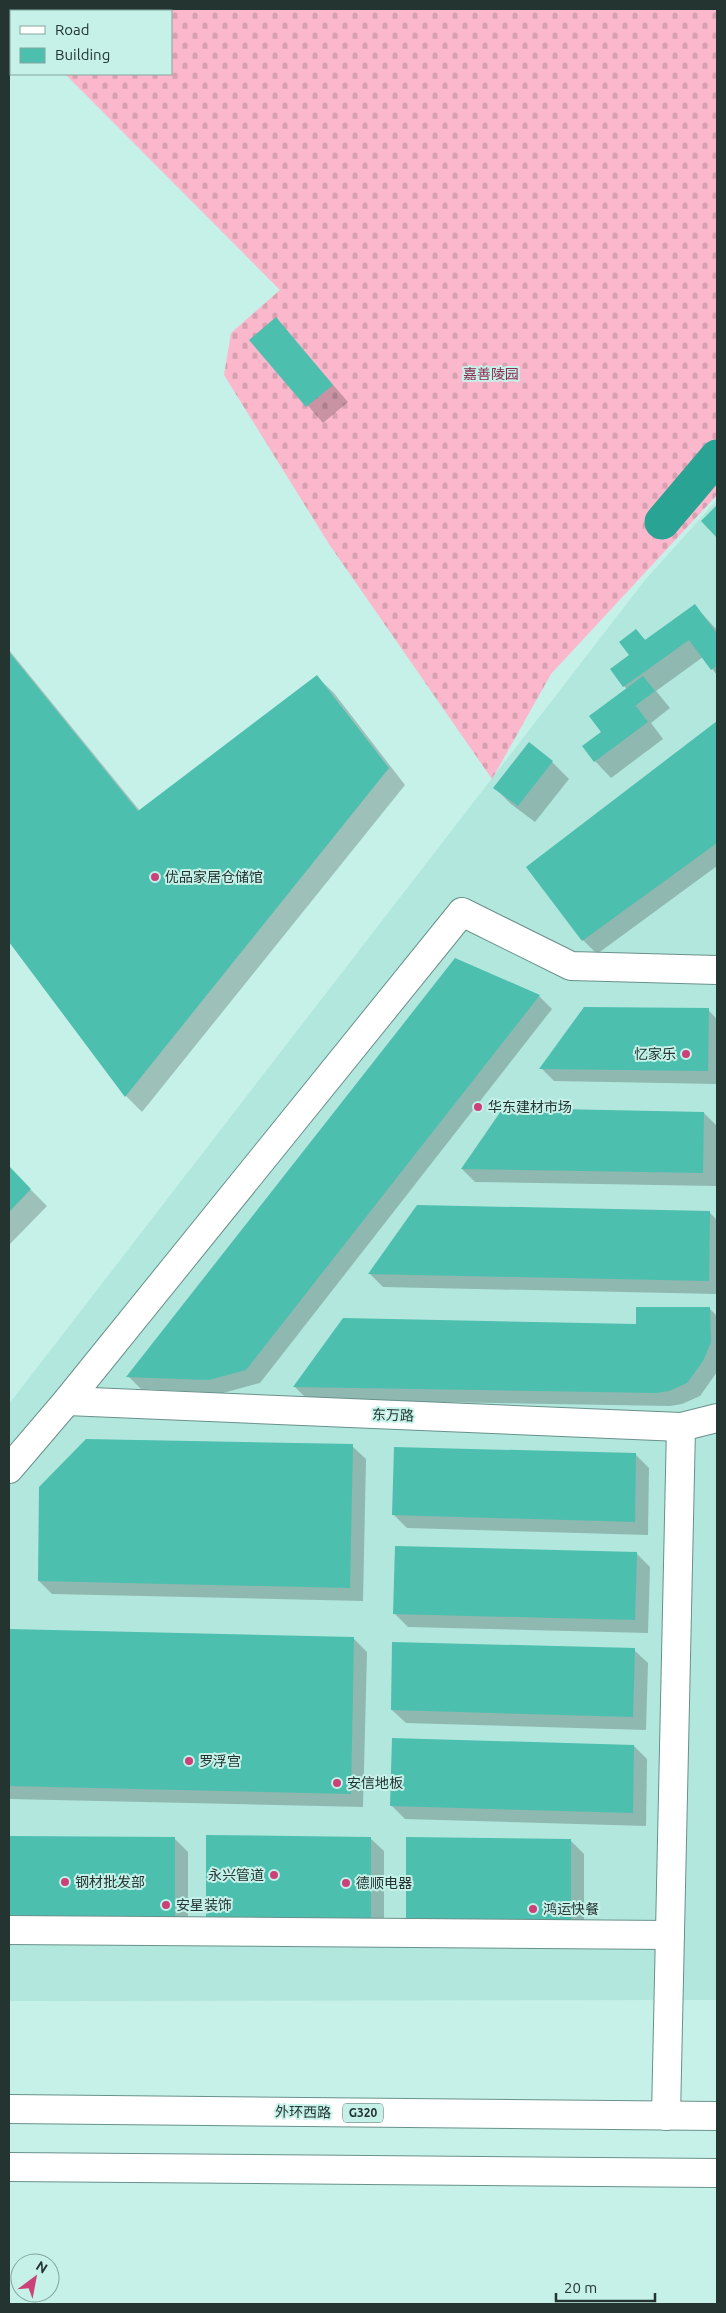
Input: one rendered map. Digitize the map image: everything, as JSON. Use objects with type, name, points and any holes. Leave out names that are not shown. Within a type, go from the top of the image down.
[{"type":"main road","points":[[9,1469],[67,1401],[462,912],[571,966],[717,970]]},
{"type":"main road","name":"东万路","points":[[67,1401],[680,1427],[717,1418]]},
{"type":"main road","points":[[666,2116],[680,1427]]},
{"type":"main road","points":[[9,1930],[670,1935]]},
{"type":"main road","name":"外环西路","points":[[9,2109],[717,2116]]},
{"type":"main road","points":[[9,2167],[717,2173]]},
{"type":"shaded area","name":"华东建材市场","points":[[717,500],[717,2000],[9,2001],[9,1404],[645,580]]},
{"type":"green space","name":"嘉善陵园","points":[[9,9],[717,9],[717,495],[551,674],[492,779],[329,544],[224,375],[231,333],[280,290],[66,75],[172,75],[172,10],[10,10],[9,17]]},
{"type":"building","points":[[276,317],[333,385],[306,407],[249,340]]},
{"type":"building","points":[[717,505],[717,538],[701,521]]},
{"type":"building","points":[[695,604],[717,634],[717,666],[711,670],[689,640],[623,687],[610,669],[629,655],[619,642],[636,629],[645,640]]},
{"type":"building","name":"优品家居仓储馆","points":[[9,652],[138,811],[317,675],[389,768],[125,1097],[9,942]]},
{"type":"building","points":[[643,676],[655,691],[631,709],[636,706],[648,722],[594,762],[582,746],[601,732],[589,716]]},
{"type":"building","points":[[717,721],[717,843],[582,941],[526,867]]},
{"type":"building","points":[[529,742],[553,761],[518,806],[493,788]]},
{"type":"building","points":[[455,958],[540,995],[246,1370],[209,1380],[126,1377]]},
{"type":"building","points":[[584,1007],[709,1008],[708,1071],[539,1069]]},
{"type":"building","points":[[503,1108],[704,1112],[703,1173],[461,1169]]},
{"type":"building","points":[[9,1166],[31,1189],[9,1212]]},
{"type":"building","points":[[417,1205],[710,1211],[709,1281],[368,1274]]},
{"type":"building","points":[[636,1307],[710,1307],[711,1342],[703,1361],[687,1383],[669,1391],[656,1393],[293,1387],[343,1318],[636,1324]]},
{"type":"building","points":[[86,1439],[353,1444],[350,1588],[38,1581],[39,1487]]},
{"type":"building","points":[[394,1447],[636,1453],[635,1522],[392,1515]]},
{"type":"building","points":[[395,1546],[637,1552],[635,1620],[393,1614]]},
{"type":"building","points":[[9,1629],[354,1637],[351,1794],[9,1786]]},
{"type":"building","points":[[392,1642],[635,1648],[633,1717],[391,1710]]},
{"type":"building","points":[[392,1738],[634,1745],[633,1813],[390,1806]]},
{"type":"building","points":[[206,1835],[371,1837],[371,1920],[206,1919]]},
{"type":"building","points":[[10,1836],[175,1837],[175,1921],[10,1919]]},
{"type":"building","points":[[406,1837],[571,1839],[571,1922],[406,1921]]},
{"type":"waterway","points":[[662,522],[717,457]]},
{"type":"place","name":"优品家居仓储馆","points":[[155,877]]},
{"type":"place","name":"忆家乐","points":[[686,1054]]},
{"type":"place","name":"华东建材市场","points":[[478,1107]]},
{"type":"place","name":"罗浮宫","points":[[189,1761]]},
{"type":"place","name":"安信地板","points":[[337,1783]]},
{"type":"place","name":"永兴管道","points":[[274,1875]]},
{"type":"place","name":"钢材批发部","points":[[65,1882]]},
{"type":"place","name":"德顺电器","points":[[346,1883]]},
{"type":"place","name":"安星装饰","points":[[166,1905]]},
{"type":"place","name":"鸿运快餐","points":[[533,1909]]}]
